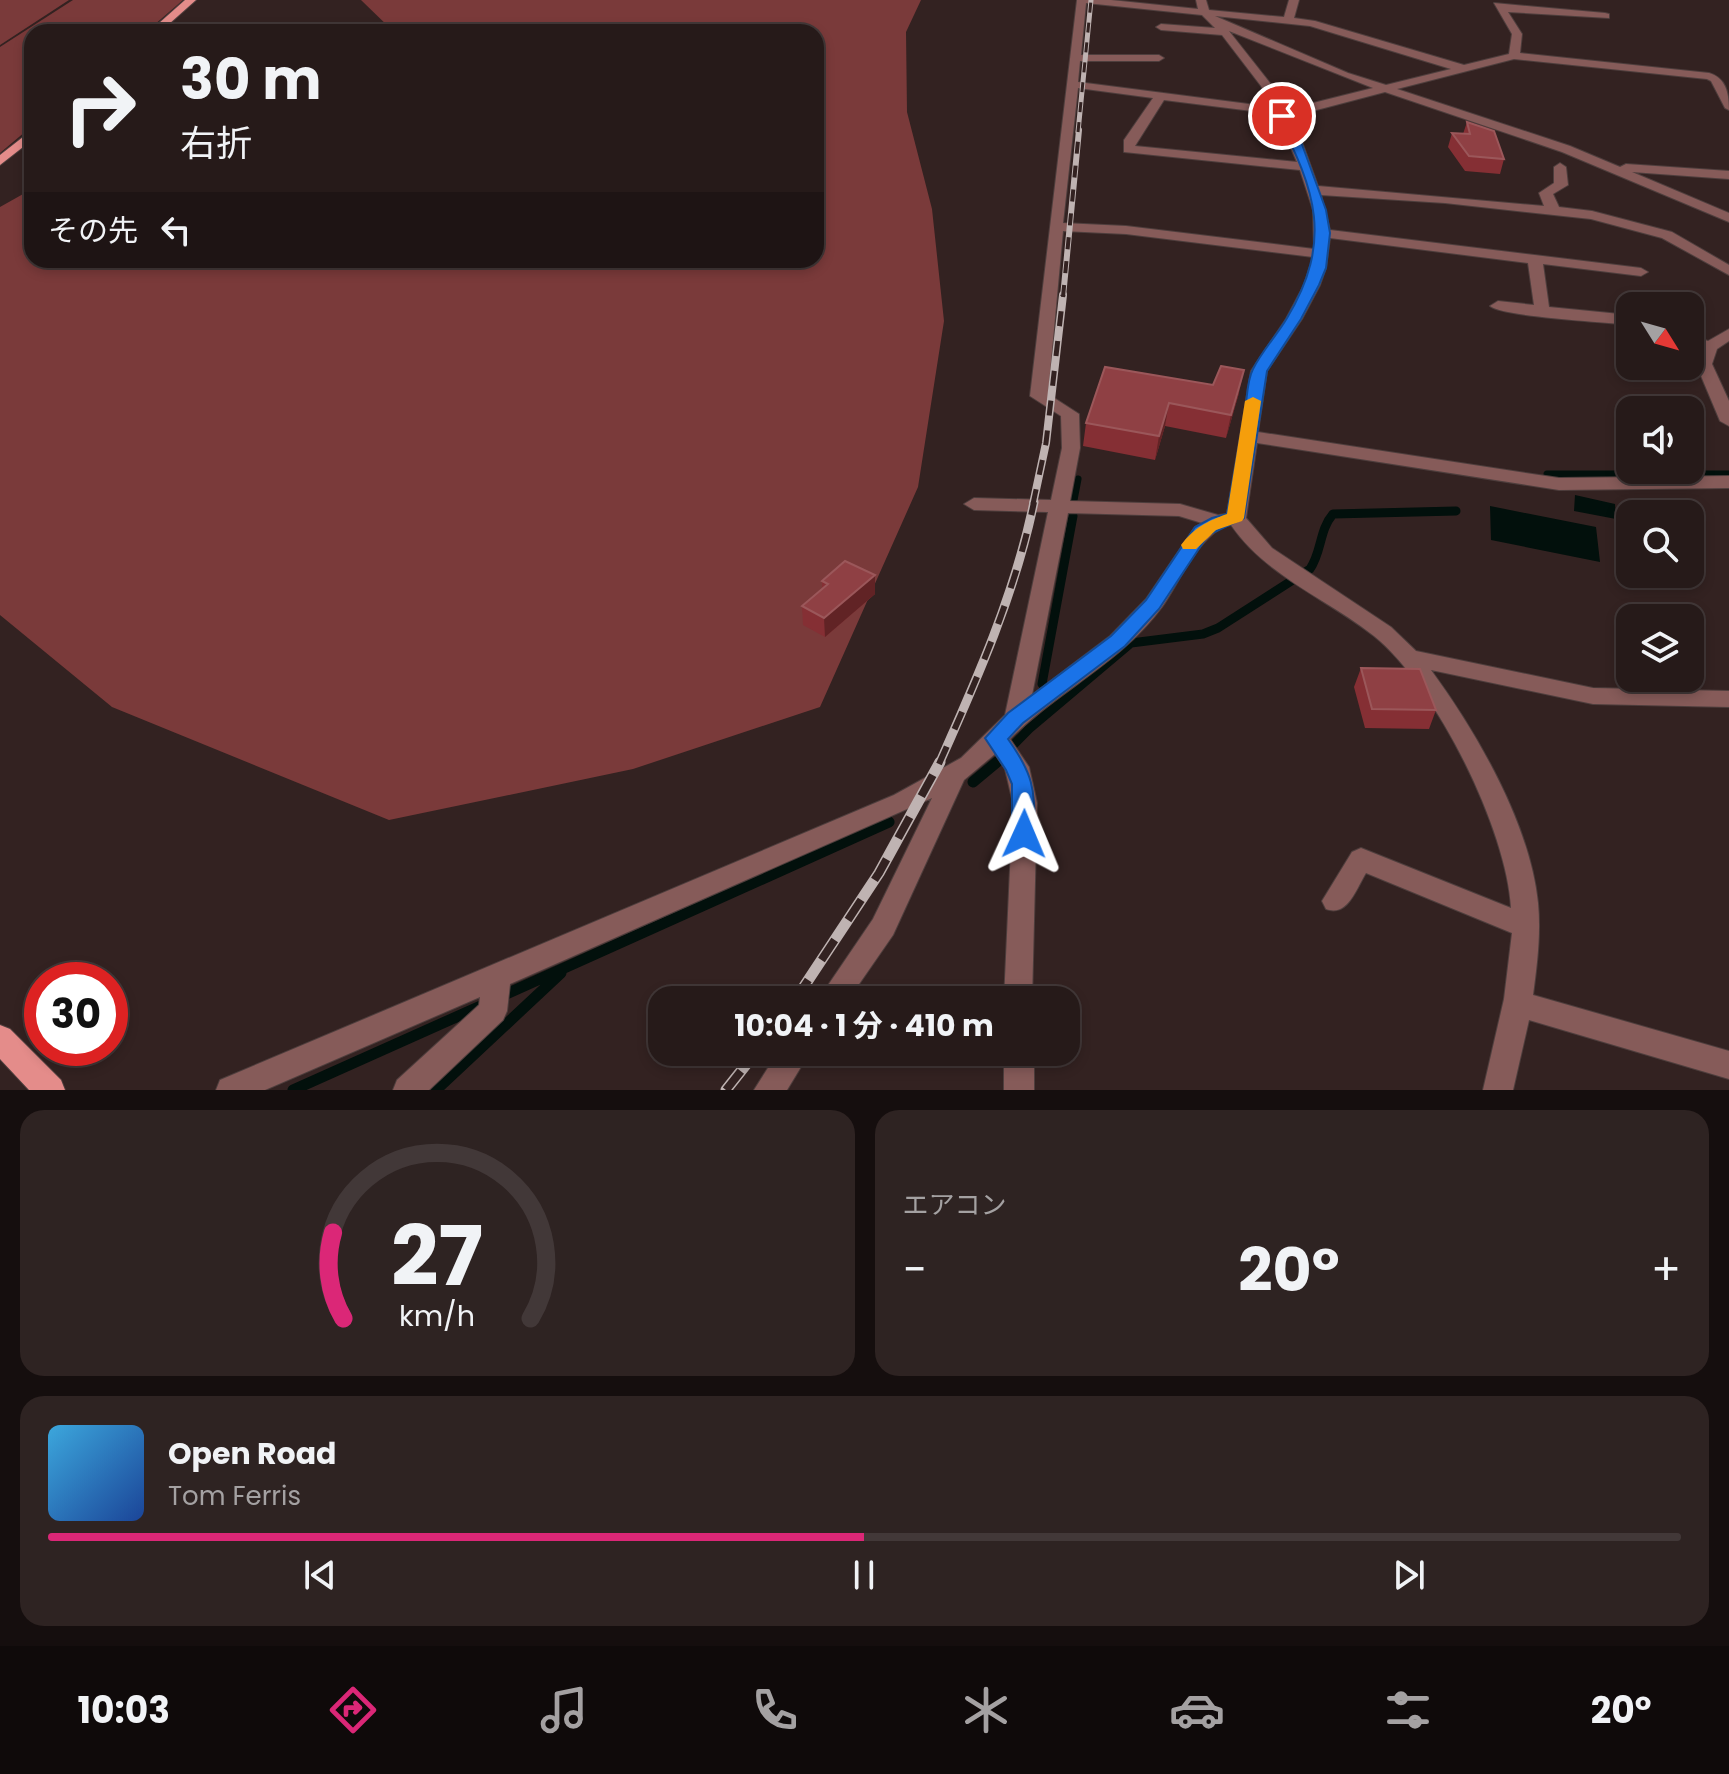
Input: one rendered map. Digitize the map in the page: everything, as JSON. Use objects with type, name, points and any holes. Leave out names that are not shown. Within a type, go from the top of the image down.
[{"type":"main road","points":[[163,24],[191,0]]},
{"type":"main road","points":[[0,161],[24,141]]},
{"type":"main road","points":[[0,1039],[50,1090]]},
{"type":"street","points":[[231,1090],[495,992],[903,802],[1003,748],[1016,718],[1062,506],[1071,448],[1072,421],[1064,408],[1039,396],[1082,0],[1259,12],[1322,26],[1464,69]]},
{"type":"street","points":[[1288,20],[1294,0]]},
{"type":"street","points":[[1497,4],[1605,16]]},
{"type":"street","points":[[1497,4],[1519,31],[1514,56]]},
{"type":"street","points":[[1204,7],[1266,85],[1295,139],[1320,210],[1323,233],[1319,268],[1306,296],[1259,371],[1227,520]]},
{"type":"street","points":[[1204,7],[1227,26],[1344,75],[1507,128],[1610,166],[1729,218]]},
{"type":"street","points":[[1161,27],[1229,38]]},
{"type":"street","points":[[1175,40],[1229,38]]},
{"type":"street","points":[[1071,84],[1278,111],[1309,108],[1514,56],[1709,76],[1716,79],[1729,106]]},
{"type":"street","points":[[1075,58],[1159,58]]},
{"type":"street","points":[[1161,95],[1130,140],[1128,149],[1304,167]]},
{"type":"street","points":[[1610,166],[1729,175]]},
{"type":"street","points":[[1553,210],[1546,193],[1561,185],[1560,167]]},
{"type":"street","points":[[1312,190],[1592,215],[1667,235],[1729,271]]},
{"type":"street","points":[[1056,227],[1126,230],[1321,254]]},
{"type":"street","points":[[1323,233],[1641,272]]},
{"type":"street","points":[[1535,257],[1542,311]]},
{"type":"street","points":[[1498,306],[1616,319]]},
{"type":"street","points":[[1729,334],[1710,347],[1704,364],[1729,421]]},
{"type":"street","points":[[1704,345],[1710,347]]},
{"type":"street","points":[[1247,436],[1559,484],[1729,482]]},
{"type":"street","points":[[974,504],[1180,510],[1227,520],[1264,552],[1367,620],[1411,658],[1486,783],[1513,845],[1519,872],[1525,926],[1519,1004],[1498,1090]]},
{"type":"street","points":[[1016,718],[1118,641],[1153,604],[1202,531],[1227,520]]},
{"type":"street","points":[[1411,658],[1593,696],[1729,699]]},
{"type":"street","points":[[1003,748],[1023,784],[1025,803],[1018,986]]},
{"type":"street","points":[[842,986],[883,927],[954,774]]},
{"type":"street","points":[[1335,901],[1361,859],[1525,926]]},
{"type":"street","points":[[408,1090],[495,992]]},
{"type":"street","points":[[1519,1004],[1729,1065]]},
{"type":"street","points":[[769,1090],[785,1066]]},
{"type":"street","points":[[1019,1066],[1019,1090]]},
{"type":"shaded area","points":[[0,0],[69,0],[32,24],[24,24],[24,29],[0,45]]},
{"type":"shaded area","points":[[73,0],[183,0],[155,24],[36,24]]},
{"type":"shaded area","points":[[361,0],[921,0],[906,32],[907,112],[932,209],[944,321],[918,487],[820,707],[633,769],[389,820],[112,707],[0,615],[0,207],[24,194],[24,268],[824,268],[824,24],[386,24]]},
{"type":"shaded area","points":[[24,32],[24,133],[0,153],[0,47]]},
{"type":"shaded area","points":[[1575,495],[1615,504],[1616,519],[1574,511]]},
{"type":"shaded area","points":[[1490,506],[1596,527],[1600,562],[1491,540]]},
{"type":"building","points":[[1467,122],[1494,131],[1504,159],[1469,156],[1452,133],[1470,134]]},
{"type":"building","points":[[1221,366],[1244,370],[1231,415],[1169,403],[1159,436],[1086,423],[1105,367],[1213,385]]},
{"type":"building","points":[[845,561],[875,575],[824,618],[802,606],[828,584],[822,581]]},
{"type":"building","points":[[1361,668],[1420,669],[1436,710],[1372,709]]},
{"type":"waterway","points":[[1547,474],[1729,474]]},
{"type":"waterway","points":[[1074,500],[1078,479]]},
{"type":"waterway","points":[[997,762],[1029,729],[1131,643],[1203,634],[1218,628],[1310,569],[1333,514],[1456,511]]},
{"type":"waterway","points":[[1042,684],[1073,516]]},
{"type":"waterway","points":[[973,782],[997,762]]},
{"type":"waterway","points":[[502,996],[889,822]]},
{"type":"waterway","points":[[436,1090],[561,973]]},
{"type":"waterway","points":[[293,1090],[483,1005]]},
{"type":"railway","points":[[1078,132],[1091,0]]},
{"type":"railway","points":[[1063,297],[1079,130]]},
{"type":"railway","points":[[1033,504],[1046,443],[1063,295]]},
{"type":"railway","points":[[939,763],[1006,603],[1034,502]]},
{"type":"railway","points":[[804,986],[879,873],[939,763]]},
{"type":"railway","points":[[726,1090],[745,1066]]},
{"type":"slow traffic","points":[[1190,545],[1202,531],[1218,521],[1236,518],[1253,401]]},
{"type":"route","points":[[1024,834],[1023,784],[1017,767],[996,738],[1016,718],[1079,674],[1118,641],[1153,604],[1202,531],[1218,521],[1236,518],[1259,371],[1294,319],[1319,268],[1323,233],[1320,210],[1295,139],[1282,116]]}]
